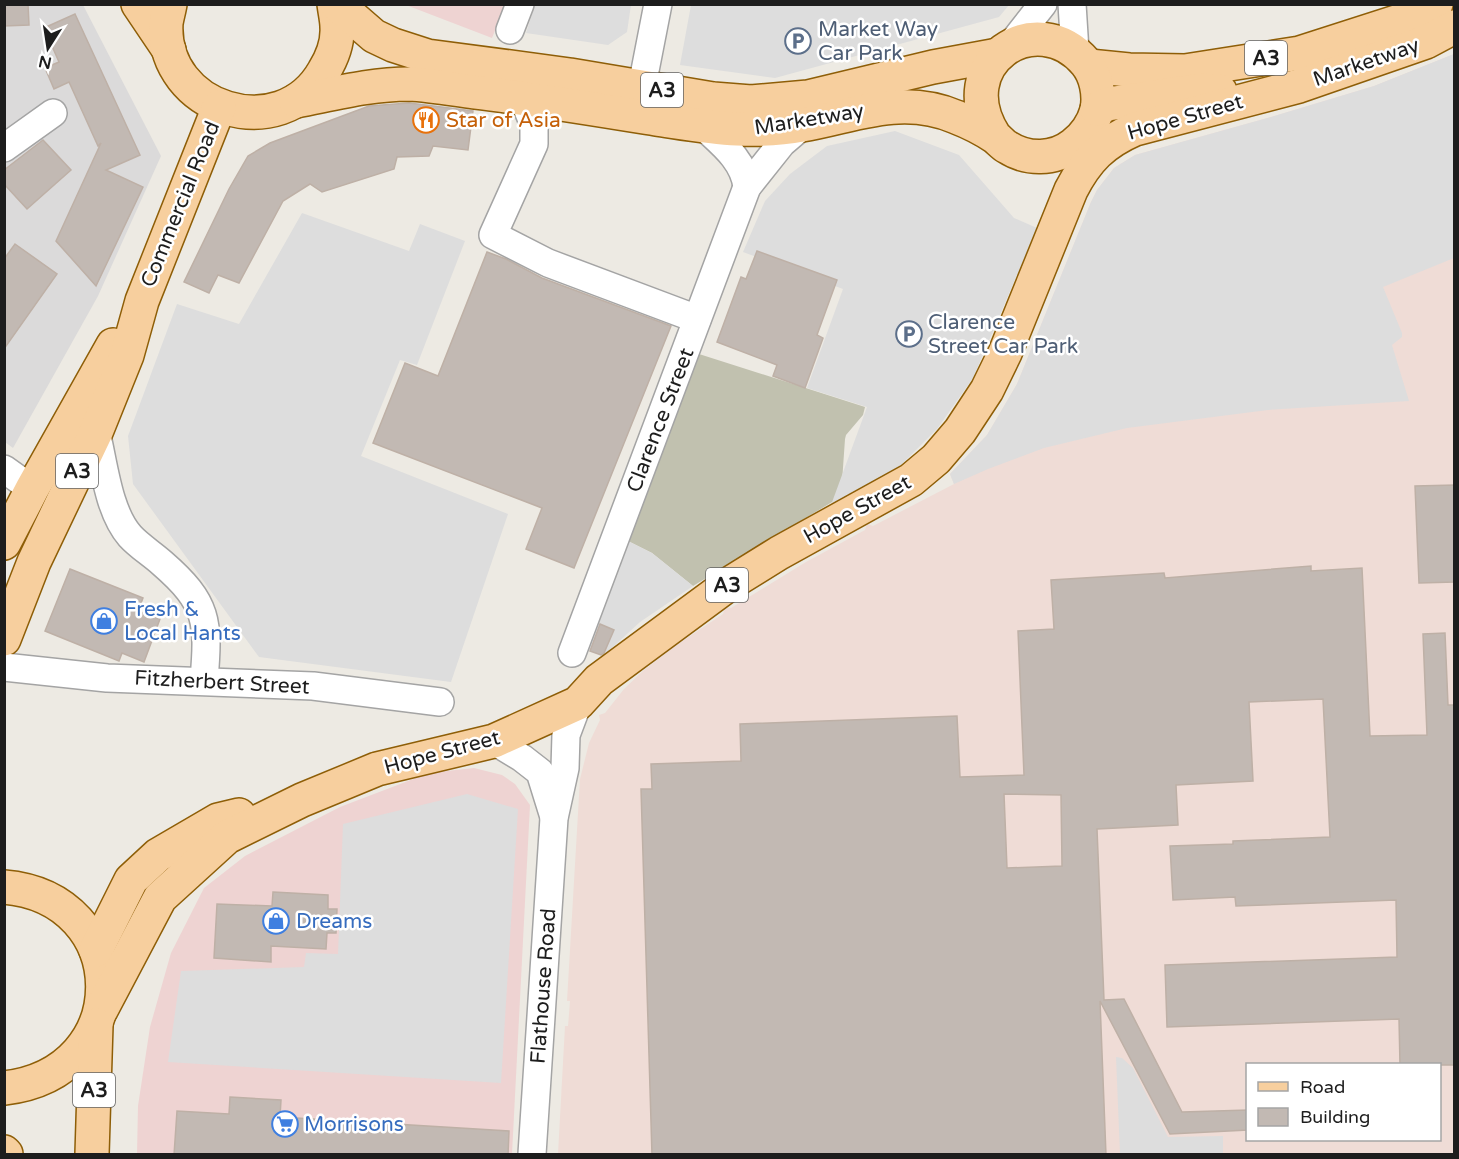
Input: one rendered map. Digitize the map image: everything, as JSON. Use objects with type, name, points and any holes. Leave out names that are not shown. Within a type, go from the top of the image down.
[{"type":"main road","points":[[138,4],[169,50],[180,73],[197,93],[219,106],[245,113],[272,111],[296,101],[318,82],[332,57],[338,29],[336,4]]},
{"type":"main road","points":[[169,50],[166,23],[171,4]]},
{"type":"main road","name":"Marketway","points":[[336,4],[374,36],[427,56],[642,86],[713,99],[751,102],[808,97],[1004,51]]},
{"type":"main road","name":"Marketway","points":[[1082,59],[1129,70],[1185,71],[1300,53],[1418,15],[1436,4]]},
{"type":"main road","name":"Marketway","points":[[1276,92],[1426,42],[1455,27]]},
{"type":"main road","points":[[1043,39],[1060,43],[1082,59],[1095,80],[1098,94],[1097,109],[1091,126],[1081,139],[1067,150],[1051,156],[1034,157],[1019,154],[994,137],[985,122],[980,104],[981,86],[987,69],[1004,51],[1026,40],[1043,39]]},
{"type":"main road","name":"Marketway","points":[[296,101],[379,86],[410,84],[524,98],[703,126],[744,129],[772,129],[803,125],[885,107],[921,106],[956,117],[994,137]]},
{"type":"main road","name":"A3","points":[[1097,109],[1108,104],[1200,90],[1276,92]]},
{"type":"main road","name":"Hope Street","points":[[4,1088],[23,1086],[44,1079],[63,1067],[80,1052],[160,898],[227,837],[302,800],[377,769],[494,741],[578,703],[599,680],[729,584],[779,553],[911,480],[936,459],[960,431],[987,390],[1005,353],[1071,190],[1079,175],[1100,148],[1134,129],[1276,92]]},
{"type":"main road","name":"Commercial Road","points":[[4,639],[34,562],[96,432],[128,355],[142,301],[219,106]]},
{"type":"main road","name":"Commercial Road","points":[[4,543],[110,349],[142,301]]},
{"type":"main road","name":"Hope Street","points":[[96,950],[131,880],[158,855],[218,820],[302,800]]},
{"type":"main road","points":[[4,866],[61,906],[87,933],[96,950],[101,971],[99,1018]]},
{"type":"main road","points":[[4,887],[23,888],[45,896]]},
{"type":"main road","name":"A3","points":[[92,1155],[99,1018]]},
{"type":"street","points":[[510,30],[520,4]]},
{"type":"street","points":[[642,86],[658,4]]},
{"type":"street","points":[[1004,51],[1043,4]]},
{"type":"street","points":[[1072,4],[1082,59]]},
{"type":"street","points":[[524,98],[534,125],[534,144],[493,235],[548,263],[698,319]]},
{"type":"street","points":[[4,147],[53,113]]},
{"type":"street","name":"Clarence Street","points":[[572,653],[747,187],[782,143],[803,125]]},
{"type":"street","points":[[703,126],[740,165],[746,176],[747,187]]},
{"type":"street","points":[[96,432],[116,514],[130,537],[191,590],[203,614],[207,644],[204,680]]},
{"type":"street","points":[[4,470],[32,489]]},
{"type":"street","name":"Fitzherbert Street","points":[[4,666],[107,678],[313,686],[440,702]]},
{"type":"street","points":[[554,818],[565,768],[566,735],[578,703]]},
{"type":"street","points":[[494,741],[540,772],[554,818]]},
{"type":"street","name":"Flathouse Road","points":[[532,1155],[554,818]]},
{"type":"shaded area","points":[[505,4],[492,38],[406,5]]},
{"type":"shaded area","points":[[535,4],[631,5],[627,32],[608,45],[526,33]]},
{"type":"shaded area","name":"Market Way Car Park","points":[[691,4],[1009,5],[999,17],[775,78],[680,65]]},
{"type":"shaded area","points":[[5,5],[83,5],[161,156],[98,296],[13,448],[5,442]]},
{"type":"shaded area","points":[[1454,54],[1454,1154],[558,1154],[565,1026],[568,1026],[570,1001],[567,1001],[580,779],[589,743],[600,720],[599,715],[605,713],[624,689],[644,670],[723,614],[725,607],[731,608],[806,562],[865,530],[867,524],[873,526],[954,484],[950,474],[987,435],[1017,384],[1091,202],[1114,168],[1135,155],[1374,86]]},
{"type":"shaded area","points":[[1454,54],[1454,258],[1383,287],[1402,333],[1402,337],[1392,345],[1409,401],[1268,410],[1127,428],[1044,448],[954,484],[950,474],[987,435],[1017,384],[1091,202],[1114,168],[1135,155],[1374,86]]},
{"type":"shaded area","name":"Clarence Street Car Park","points":[[895,131],[959,155],[1014,218],[1037,228],[973,378],[937,429],[896,470],[831,505],[867,407],[807,388],[843,289],[743,252],[765,201],[790,174],[827,146]]},
{"type":"shaded area","points":[[302,213],[409,251],[420,224],[465,241],[417,365],[400,360],[361,456],[508,514],[451,682],[259,657],[133,484],[128,436],[177,304],[239,324]]},
{"type":"shaded area","points":[[699,354],[865,407],[863,415],[846,435],[842,482],[837,499],[693,586],[652,553],[628,541]]},
{"type":"shaded area","points":[[628,541],[652,553],[693,586],[640,622],[603,656],[585,649]]},
{"type":"shaded area","points":[[474,768],[502,775],[515,784],[530,805],[512,1154],[137,1154],[138,1106],[150,1027],[171,953],[204,888],[245,856],[340,807],[429,773]]},
{"type":"shaded area","points":[[467,794],[518,809],[501,1083],[168,1062],[181,971],[304,967],[306,953],[338,954],[343,824]]},
{"type":"shaded area","points":[[1116,1057],[1122,1058],[1133,1068],[1168,1137],[1223,1136],[1223,1154],[1120,1154]]},
{"type":"building","points":[[4,4],[28,4],[29,25],[4,26]]},
{"type":"building","points":[[75,14],[140,155],[106,170],[143,187],[96,286],[56,241],[101,143],[98,146],[69,82],[54,89],[45,68],[59,62],[44,28]]},
{"type":"building","points":[[409,103],[473,111],[468,150],[433,146],[429,156],[397,157],[394,169],[322,192],[310,184],[283,201],[239,283],[218,275],[209,293],[184,282],[229,189],[248,156],[270,143],[369,106]]},
{"type":"building","points":[[43,140],[71,170],[27,209],[4,184],[4,170]]},
{"type":"building","points":[[15,244],[57,274],[4,349],[4,259]]},
{"type":"building","points":[[757,251],[837,280],[817,335],[823,338],[805,388],[773,376],[777,365],[717,342],[741,277],[746,279]]},
{"type":"building","points":[[487,252],[542,278],[671,326],[574,568],[526,549],[542,508],[373,443],[405,363],[438,376]]},
{"type":"building","points":[[1455,485],[1455,582],[1419,583],[1415,486]]},
{"type":"building","points":[[1311,566],[1311,571],[1362,568],[1370,736],[1427,735],[1423,634],[1445,633],[1448,705],[1455,705],[1455,1065],[1400,1063],[1399,1019],[1167,1027],[1165,965],[1397,957],[1396,900],[1236,906],[1235,897],[1173,900],[1170,846],[1330,837],[1323,699],[1249,702],[1253,781],[1176,785],[1178,825],[1097,829],[1104,1000],[1124,999],[1182,1112],[1246,1110],[1246,1130],[1170,1134],[1100,1001],[1106,1155],[652,1155],[641,789],[652,789],[651,764],[741,761],[740,724],[957,716],[960,777],[1024,775],[1018,631],[1054,629],[1051,580],[1164,573],[1165,578]],"holes":[[[1004,794],[1061,795],[1062,866],[1007,868]]]},
{"type":"building","points":[[70,569],[143,598],[138,611],[160,619],[144,662],[122,653],[119,661],[45,631]]},
{"type":"building","points":[[600,624],[614,630],[601,655],[590,651]]},
{"type":"building","name":"Dreams","points":[[273,892],[328,895],[328,909],[337,909],[336,933],[327,933],[326,949],[271,946],[271,962],[214,958],[217,904],[272,906]]},
{"type":"building","name":"Morrisons","points":[[230,1097],[281,1100],[280,1117],[509,1131],[508,1155],[174,1155],[177,1111],[229,1114]]},
{"type":"place","name":"Market Way Car Park","points":[[798,41]]},
{"type":"place","name":"Star of Asia","points":[[426,120]]},
{"type":"place","name":"Clarence Street Car Park","points":[[909,334]]},
{"type":"place","name":"Fresh & Local Hants","points":[[104,621]]},
{"type":"place","name":"Dreams","points":[[276,921]]},
{"type":"place","name":"Morrisons","points":[[285,1124]]}]
